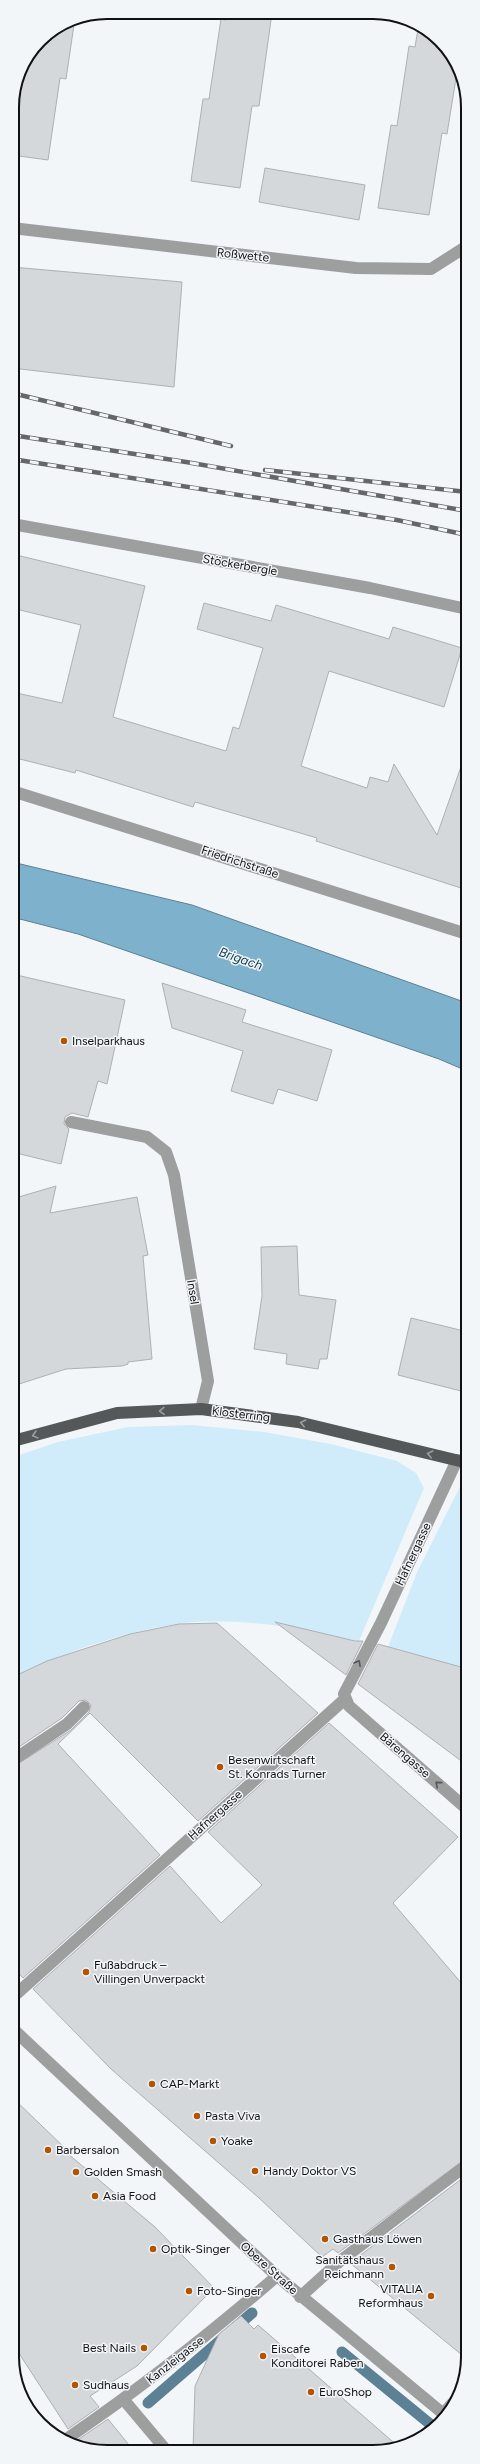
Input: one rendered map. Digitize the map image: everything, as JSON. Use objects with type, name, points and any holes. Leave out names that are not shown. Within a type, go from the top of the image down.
[{"type":"main road","name":"Klosterring","points":[[19,1439],[118,1413],[201,1409],[298,1422],[461,1461]]},
{"type":"street","name":"Roßwette","points":[[19,229],[356,268],[431,269],[461,250]]},
{"type":"street","name":"Stöckerbergle","points":[[19,525],[370,588],[461,608]]},
{"type":"street","name":"Friedrichstraße","points":[[19,793],[461,932]]},
{"type":"street","name":"Insel","points":[[71,1122],[147,1137],[166,1152],[174,1175],[208,1381],[201,1409]]},
{"type":"street","name":"Hafnergasse","points":[[19,1992],[345,1699],[346,1686],[381,1623],[461,1463]]},
{"type":"street","name":"Bärengasse","points":[[345,1699],[349,1706],[461,1804]]},
{"type":"street","points":[[19,1756],[67,1724],[84,1707]]},
{"type":"street","name":"Obere Straße","points":[[19,2035],[277,2276],[441,2413]]},
{"type":"street","points":[[300,2296],[340,2261],[461,2169]]},
{"type":"street","name":"Kanzleigasse","points":[[70,2437],[124,2400],[277,2276]]},
{"type":"street","points":[[124,2400],[162,2445]]},
{"type":"shaded area","points":[[192,1425],[264,1432],[331,1444],[397,1461],[416,1473],[424,1488],[359,1641],[272,1625],[225,1622],[189,1622],[135,1632],[93,1644],[19,1674],[19,1455],[58,1442],[128,1427]]},
{"type":"shaded area","points":[[461,1485],[461,1667],[388,1647],[417,1572]]},
{"type":"water","name":"Brigach","points":[[19,864],[192,905],[461,1001],[461,1068],[439,1059],[78,934],[19,919]]},
{"type":"building","points":[[221,19],[271,19],[259,106],[252,106],[240,188],[191,181],[203,99],[209,99]]},
{"type":"building","points":[[74,26],[66,79],[60,78],[48,160],[19,156],[19,102],[21,90],[28,68],[41,49],[58,34]]},
{"type":"building","points":[[418,31],[439,49],[452,68],[456,79],[447,134],[442,133],[429,215],[378,208],[391,125],[397,126],[409,46],[415,47]]},
{"type":"building","points":[[265,168],[365,185],[359,220],[259,202]]},
{"type":"building","points":[[19,268],[182,282],[174,387],[19,369]]},
{"type":"building","points":[[19,556],[145,586],[113,717],[226,751],[233,727],[239,729],[263,648],[197,629],[204,603],[271,621],[276,605],[389,639],[393,627],[461,648],[444,707],[329,671],[301,766],[367,788],[370,777],[388,782],[394,764],[437,835],[461,767],[461,888],[316,841],[317,838],[195,802],[193,807],[76,770],[75,773],[19,759],[19,694],[62,703],[81,625],[19,610]]},
{"type":"building","name":"Inselparkhaus","points":[[19,976],[125,1000],[107,1084],[98,1081],[88,1117],[72,1113],[65,1117],[64,1124],[69,1129],[61,1164],[19,1154]]},
{"type":"building","points":[[162,983],[246,1010],[242,1022],[332,1050],[317,1101],[278,1089],[273,1104],[231,1091],[243,1051],[172,1028]]},
{"type":"building","points":[[56,1186],[50,1213],[137,1197],[148,1255],[143,1256],[152,1359],[128,1362],[128,1364],[122,1366],[66,1369],[19,1384],[19,1197]]},
{"type":"building","points":[[297,1246],[299,1295],[336,1300],[327,1359],[320,1359],[318,1369],[286,1364],[287,1354],[254,1349],[262,1296],[261,1247]]},
{"type":"building","points":[[411,1318],[461,1330],[461,1391],[398,1375]]},
{"type":"building","points":[[275,1622],[355,1641],[363,1641],[346,1675]]},
{"type":"building","points":[[217,1623],[318,1713],[198,1821],[90,1713],[58,1744],[160,1855],[23,1978],[19,1974],[19,1763],[71,1730],[89,1712],[91,1705],[86,1700],[79,1701],[62,1718],[19,1747],[19,1674],[47,1661],[130,1634],[179,1624]]},
{"type":"building","points":[[378,1644],[461,1667],[461,1761],[358,1684]]},
{"type":"building","points":[[329,1723],[458,1837],[393,1903],[461,1983],[461,2162],[338,2253],[333,2249],[322,2257],[259,2198],[111,2069],[33,1989],[170,1866],[221,1923],[262,1885],[208,1832]]},
{"type":"building","points":[[19,2104],[69,2152],[67,2153],[155,2227],[214,2288],[137,2366],[90,2396],[99,2407],[68,2429],[19,2353]]},
{"type":"building","points":[[461,2179],[461,2354],[350,2263]]},
{"type":"building","points":[[241,2316],[254,2329],[258,2325],[394,2442],[373,2445],[193,2445],[195,2386],[219,2334]]},
{"type":"building","points":[[108,2419],[129,2445],[96,2444],[78,2440]]},
{"type":"waterway","points":[[148,2403],[252,2313]]},
{"type":"waterway","points":[[342,2352],[430,2424]]},
{"type":"railway","points":[[19,395],[231,446]]},
{"type":"railway","points":[[19,436],[186,462],[461,510]]},
{"type":"railway","points":[[19,460],[397,520],[461,534]]},
{"type":"railway","points":[[265,470],[461,491]]},
{"type":"place","name":"Inselparkhaus","points":[[64,1041]]},
{"type":"place","name":"Besenwirtschaft St. Konrads Turner","points":[[220,1767]]},
{"type":"place","name":"Fußabdruck – Villingen Unverpackt","points":[[86,1972]]},
{"type":"place","name":"CAP-Markt","points":[[152,2084]]},
{"type":"place","name":"Pasta Viva","points":[[197,2116]]},
{"type":"place","name":"Yoake","points":[[213,2141]]},
{"type":"place","name":"Barbersalon","points":[[48,2150]]},
{"type":"place","name":"Handy Doktor VS","points":[[255,2171]]},
{"type":"place","name":"Golden Smash","points":[[76,2172]]},
{"type":"place","name":"Asia Food","points":[[95,2196]]},
{"type":"place","name":"Gasthaus Löwen","points":[[325,2239]]},
{"type":"place","name":"Optik-Singer","points":[[153,2249]]},
{"type":"place","name":"Sanitätshaus Reichmann","points":[[392,2267]]},
{"type":"place","name":"Foto-Singer","points":[[189,2291]]},
{"type":"place","name":"VITALIA Reformhaus","points":[[431,2296]]},
{"type":"place","name":"Best Nails","points":[[144,2348]]},
{"type":"place","name":"Eiscafe Konditorei Raben","points":[[263,2356]]},
{"type":"place","name":"Sudhaus","points":[[75,2385]]},
{"type":"place","name":"EuroShop","points":[[311,2392]]}]
